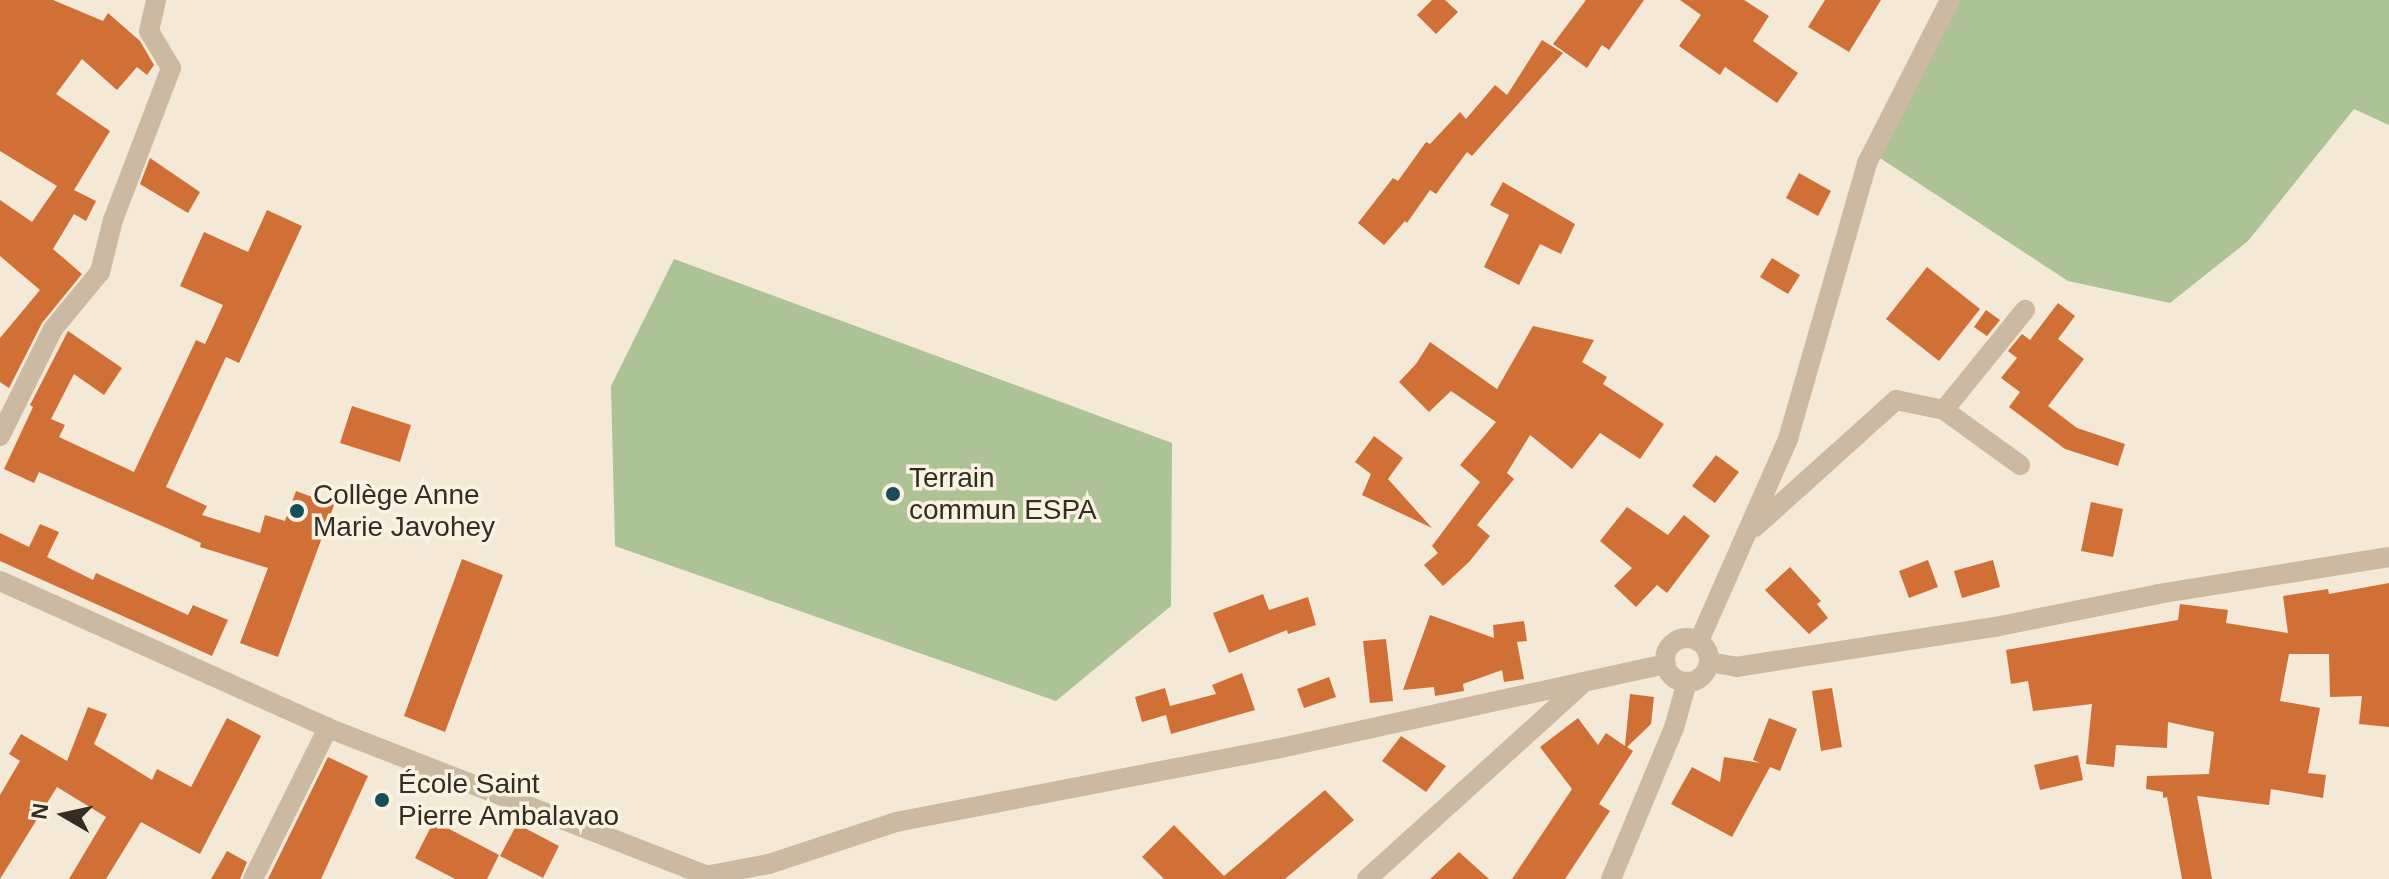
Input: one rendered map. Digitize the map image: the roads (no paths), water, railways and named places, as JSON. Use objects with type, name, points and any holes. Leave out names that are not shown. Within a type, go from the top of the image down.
[{"type":"street","points":[[0,436],[53,329],[100,272],[113,220],[171,68],[149,31],[156,0]]},
{"type":"street","points":[[1699,641],[1788,439],[1867,163],[1950,0]]},
{"type":"street","points":[[1944,410],[2025,310]]},
{"type":"street","points":[[1749,532],[1896,400],[1944,410],[2020,465]]},
{"type":"street","points":[[1709,662],[1736,667],[1949,634],[2158,594],[2389,557]]},
{"type":"street","points":[[0,581],[328,728],[713,877],[769,864],[896,822],[1276,749],[1666,664]]},
{"type":"street","points":[[1679,639],[1699,641],[1707,651],[1709,662],[1698,680],[1687,682],[1669,673],[1666,654],[1679,639]]},
{"type":"street","points":[[1367,879],[1585,681]]},
{"type":"street","points":[[1611,879],[1674,728],[1687,682]]},
{"type":"street","points":[[253,879],[328,728]]},
{"type":"place","name":"Terrain commun ESPA","points":[[893,494]]},
{"type":"place","name":"Collège Anne Marie Javohey","points":[[297,511]]},
{"type":"place","name":"École Saint Pierre Ambalavao","points":[[382,800]]}]
